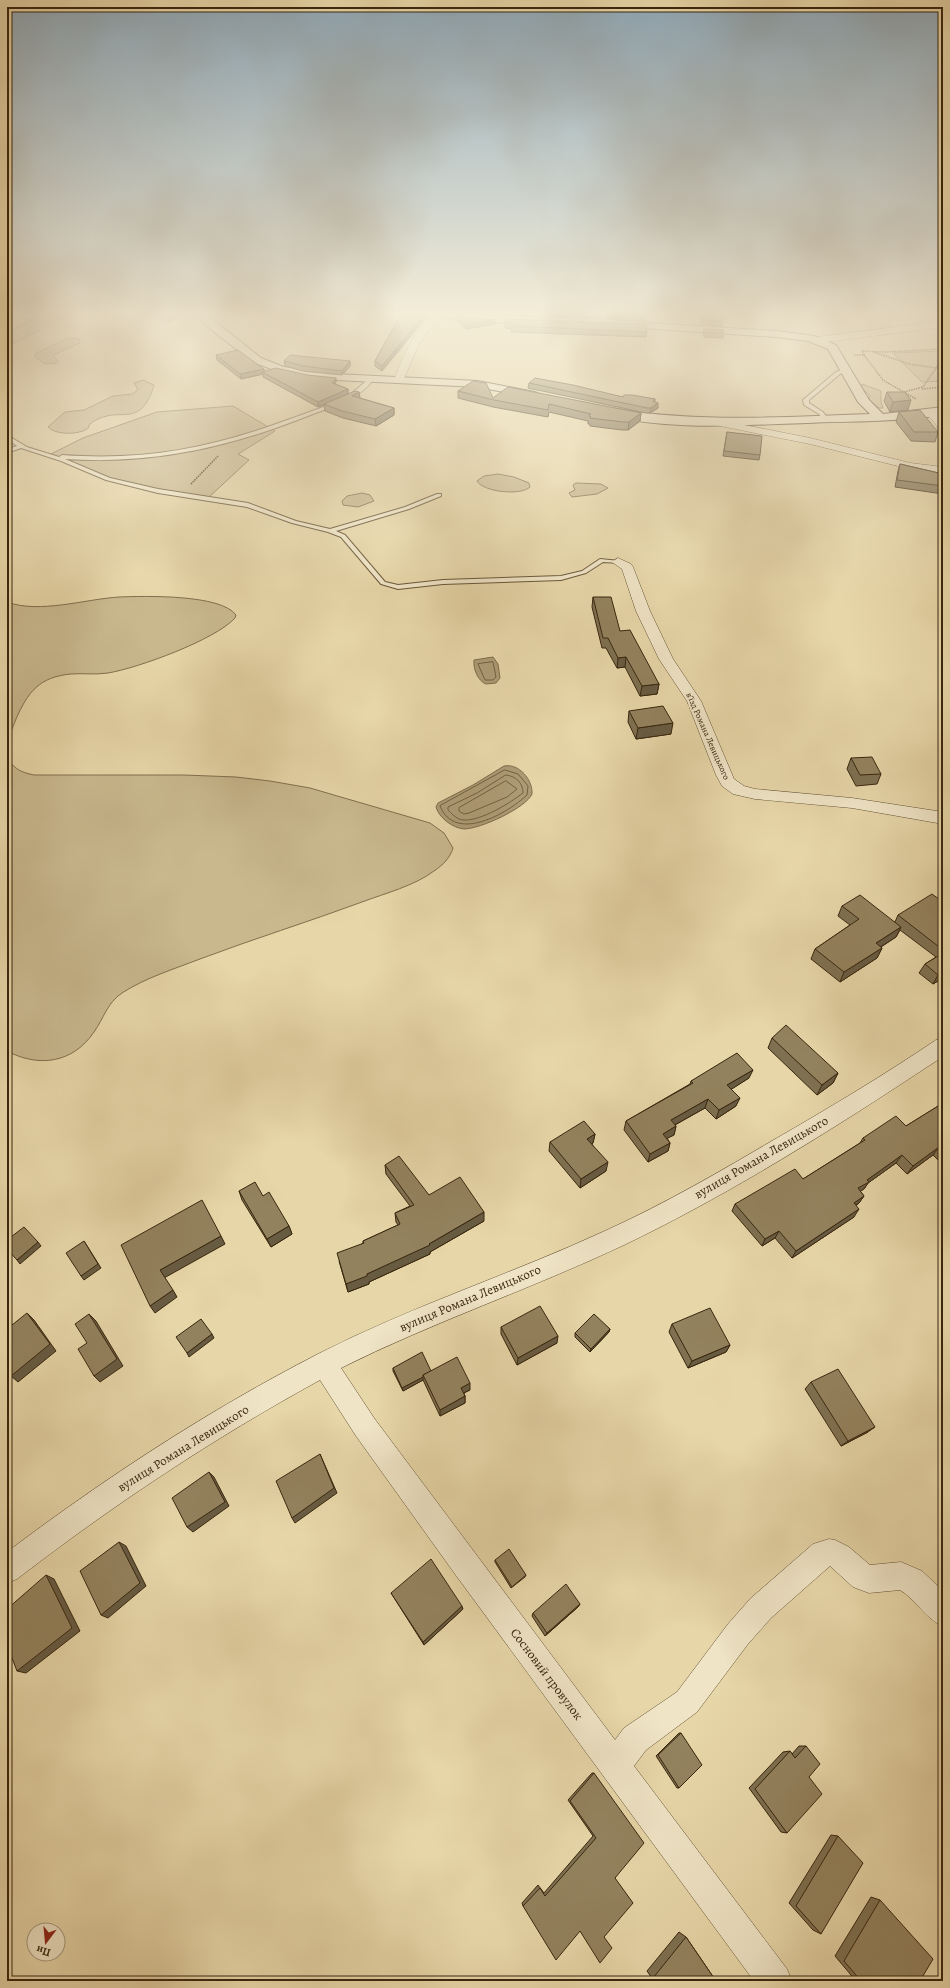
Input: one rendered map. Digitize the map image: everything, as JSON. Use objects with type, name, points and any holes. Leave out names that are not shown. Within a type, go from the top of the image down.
[{"type":"street","points":[[869,407],[880,418]]},
{"type":"street","points":[[600,409],[662,420],[714,422],[880,418],[937,413],[943,430]]},
{"type":"street","points":[[714,422],[810,441],[910,466],[943,470]]},
{"type":"street","name":"в’їзд Романа Левицького","points":[[618,562],[627,567],[645,616],[655,633],[666,659],[694,701],[720,768],[728,782],[733,786],[746,792],[761,795],[852,804],[943,818]]},
{"type":"street","name":"вулиця Романа Левицького","points":[[7,1569],[67,1523],[157,1463],[324,1364],[385,1334],[587,1250],[664,1212],[750,1165],[847,1107],[943,1046]]},
{"type":"street","name":"Сосновий провулок","points":[[324,1364],[365,1427],[549,1679],[617,1767],[775,1981]]},
{"type":"street","points":[[617,1767],[626,1750],[635,1739],[687,1702],[738,1634],[761,1608],[823,1554],[829,1552],[836,1554],[856,1572],[869,1579],[881,1579],[892,1574],[901,1575],[910,1580],[943,1612]]},
{"type":"lane","points":[[54,457],[147,457],[234,440],[326,407]]},
{"type":"lane","points":[[811,407],[821,413],[825,419]]},
{"type":"lane","points":[[7,437],[21,446],[54,457],[108,479],[186,496],[248,505],[302,525],[330,531],[343,536],[382,583],[394,587],[450,582],[561,578],[584,572],[602,560],[618,562]]},
{"type":"lane","points":[[7,451],[21,446]]},
{"type":"lane","points":[[330,531],[360,520],[408,508],[439,495]]},
{"type":"path","points":[[928,407],[937,413]]},
{"type":"path","points":[[186,496],[187,488],[234,440]]},
{"type":"shaded area","points":[[91,407],[143,407],[134,413],[103,417],[96,420],[89,425],[89,428],[83,431],[61,433],[51,430],[48,427],[65,412],[84,410]]},
{"type":"shaded area","points":[[234,407],[275,431],[238,454],[249,460],[209,497],[145,487],[110,478],[51,454],[83,438],[157,412]]},
{"type":"shaded area","points":[[498,474],[514,477],[529,483],[530,487],[525,490],[502,492],[487,488],[477,481],[484,476]]},
{"type":"shaded area","points":[[576,483],[601,484],[608,488],[597,494],[572,497],[569,493],[575,490],[573,485]]},
{"type":"shaded area","points":[[362,493],[370,495],[374,501],[358,507],[343,505],[342,501],[347,496]]},
{"type":"shaded area","points":[[146,596],[199,600],[215,603],[228,608],[236,615],[235,618],[225,626],[211,635],[194,644],[156,659],[108,673],[71,674],[51,678],[43,682],[30,694],[20,709],[9,735],[7,745],[7,602],[33,607],[63,605],[119,597]]},
{"type":"shaded area","points":[[7,757],[18,769],[25,773],[34,775],[184,775],[236,777],[310,788],[430,823],[444,833],[453,848],[446,861],[426,876],[409,885],[220,952],[140,983],[122,993],[113,1001],[94,1032],[86,1042],[76,1050],[55,1060],[31,1060],[7,1051]]},
{"type":"water","points":[[493,657],[498,664],[500,678],[496,683],[486,684],[477,674],[474,667],[474,660]]},
{"type":"water","points":[[504,766],[515,767],[528,778],[532,789],[532,794],[528,800],[502,817],[481,826],[464,829],[455,827],[443,819],[436,807],[438,803],[473,785]]},
{"type":"building","points":[[331,407],[394,408],[375,419]]},
{"type":"building","points":[[531,407],[549,407],[548,410]]},
{"type":"building","points":[[561,407],[609,407],[641,413],[629,422],[590,418],[591,417],[589,416],[591,414]]},
{"type":"building","points":[[920,410],[938,432],[914,432],[899,412]]},
{"type":"building","points":[[727,432],[762,436],[760,455],[724,451]]},
{"type":"building","points":[[900,464],[943,474],[943,486],[897,480]]},
{"type":"building","points":[[593,597],[611,597],[620,631],[630,630],[659,684],[642,686],[626,657],[618,658],[608,638],[603,638]]},
{"type":"building","points":[[663,706],[673,723],[638,728],[629,711]]},
{"type":"building","points":[[872,757],[881,774],[860,775],[851,758]]},
{"type":"building","points":[[932,894],[943,902],[943,950],[898,915]]},
{"type":"building","points":[[860,895],[901,927],[876,943],[882,948],[844,972],[815,949],[859,919],[842,906]]},
{"type":"building","points":[[943,953],[943,972],[938,975],[925,964]]},
{"type":"building","points":[[786,1025],[838,1073],[822,1085],[772,1038]]},
{"type":"building","points":[[737,1053],[753,1070],[727,1085],[740,1098],[719,1110],[708,1099],[671,1120],[676,1126],[663,1134],[670,1143],[650,1154],[626,1121],[693,1083],[691,1081]]},
{"type":"building","points":[[943,1103],[943,1151],[939,1147],[913,1166],[902,1155],[867,1180],[869,1182],[858,1188],[864,1196],[854,1203],[859,1209],[796,1251],[779,1231],[765,1239],[735,1204],[795,1169],[803,1179],[865,1140],[863,1138],[896,1116],[906,1126]]},
{"type":"building","points":[[584,1121],[595,1134],[587,1139],[608,1162],[581,1179],[550,1142]]},
{"type":"building","points":[[399,1156],[429,1195],[460,1177],[484,1212],[429,1244],[430,1245],[367,1274],[367,1276],[346,1284],[337,1253],[364,1243],[363,1241],[400,1224],[395,1213],[414,1205],[385,1165]]},
{"type":"building","points":[[255,1182],[263,1196],[269,1192],[289,1226],[267,1239],[239,1191]]},
{"type":"building","points":[[202,1200],[221,1236],[160,1270],[173,1290],[150,1306],[121,1245]]},
{"type":"building","points":[[24,1227],[38,1242],[17,1260],[7,1249],[7,1240]]},
{"type":"building","points":[[84,1241],[98,1264],[81,1276],[66,1253]]},
{"type":"building","points":[[540,1306],[558,1336],[518,1358],[501,1327]]},
{"type":"building","points":[[710,1308],[730,1345],[692,1361],[672,1324]]},
{"type":"building","points":[[27,1313],[50,1344],[11,1376],[7,1371],[7,1329]]},
{"type":"building","points":[[89,1314],[117,1359],[94,1376],[78,1349],[87,1343],[75,1324]]},
{"type":"building","points":[[594,1314],[610,1329],[591,1349],[575,1333]]},
{"type":"building","points":[[201,1319],[212,1334],[187,1353],[176,1337]]},
{"type":"building","points":[[422,1352],[431,1371],[402,1388],[393,1368]]},
{"type":"building","points":[[457,1357],[470,1383],[461,1388],[465,1396],[440,1410],[423,1375]]},
{"type":"building","points":[[838,1369],[875,1427],[848,1441],[811,1382]]},
{"type":"building","points":[[320,1454],[334,1488],[292,1518],[276,1481]]},
{"type":"building","points":[[209,1472],[225,1502],[187,1527],[172,1498]]},
{"type":"building","points":[[119,1542],[140,1583],[101,1615],[80,1571]]},
{"type":"building","points":[[509,1549],[526,1575],[512,1587],[495,1560]]},
{"type":"building","points":[[431,1559],[462,1606],[423,1642],[391,1593]]},
{"type":"building","points":[[46,1575],[72,1628],[17,1671],[7,1645],[7,1609]]},
{"type":"building","points":[[566,1584],[580,1604],[547,1633],[533,1613]]},
{"type":"building","points":[[681,1733],[702,1765],[679,1788],[658,1755]]},
{"type":"building","points":[[806,1746],[820,1764],[809,1777],[822,1794],[787,1833],[755,1789],[790,1751],[795,1758]]},
{"type":"building","points":[[594,1773],[644,1843],[615,1878],[633,1903],[604,1937],[612,1948],[600,1963],[580,1931],[556,1960],[523,1906],[540,1888],[545,1896],[596,1838],[570,1801]]},
{"type":"building","points":[[838,1836],[863,1863],[821,1934],[796,1906]]},
{"type":"building","points":[[880,1900],[933,1959],[920,1981],[861,1981],[844,1961]]},
{"type":"building","points":[[686,1937],[716,1981],[655,1981],[653,1978]]}]
